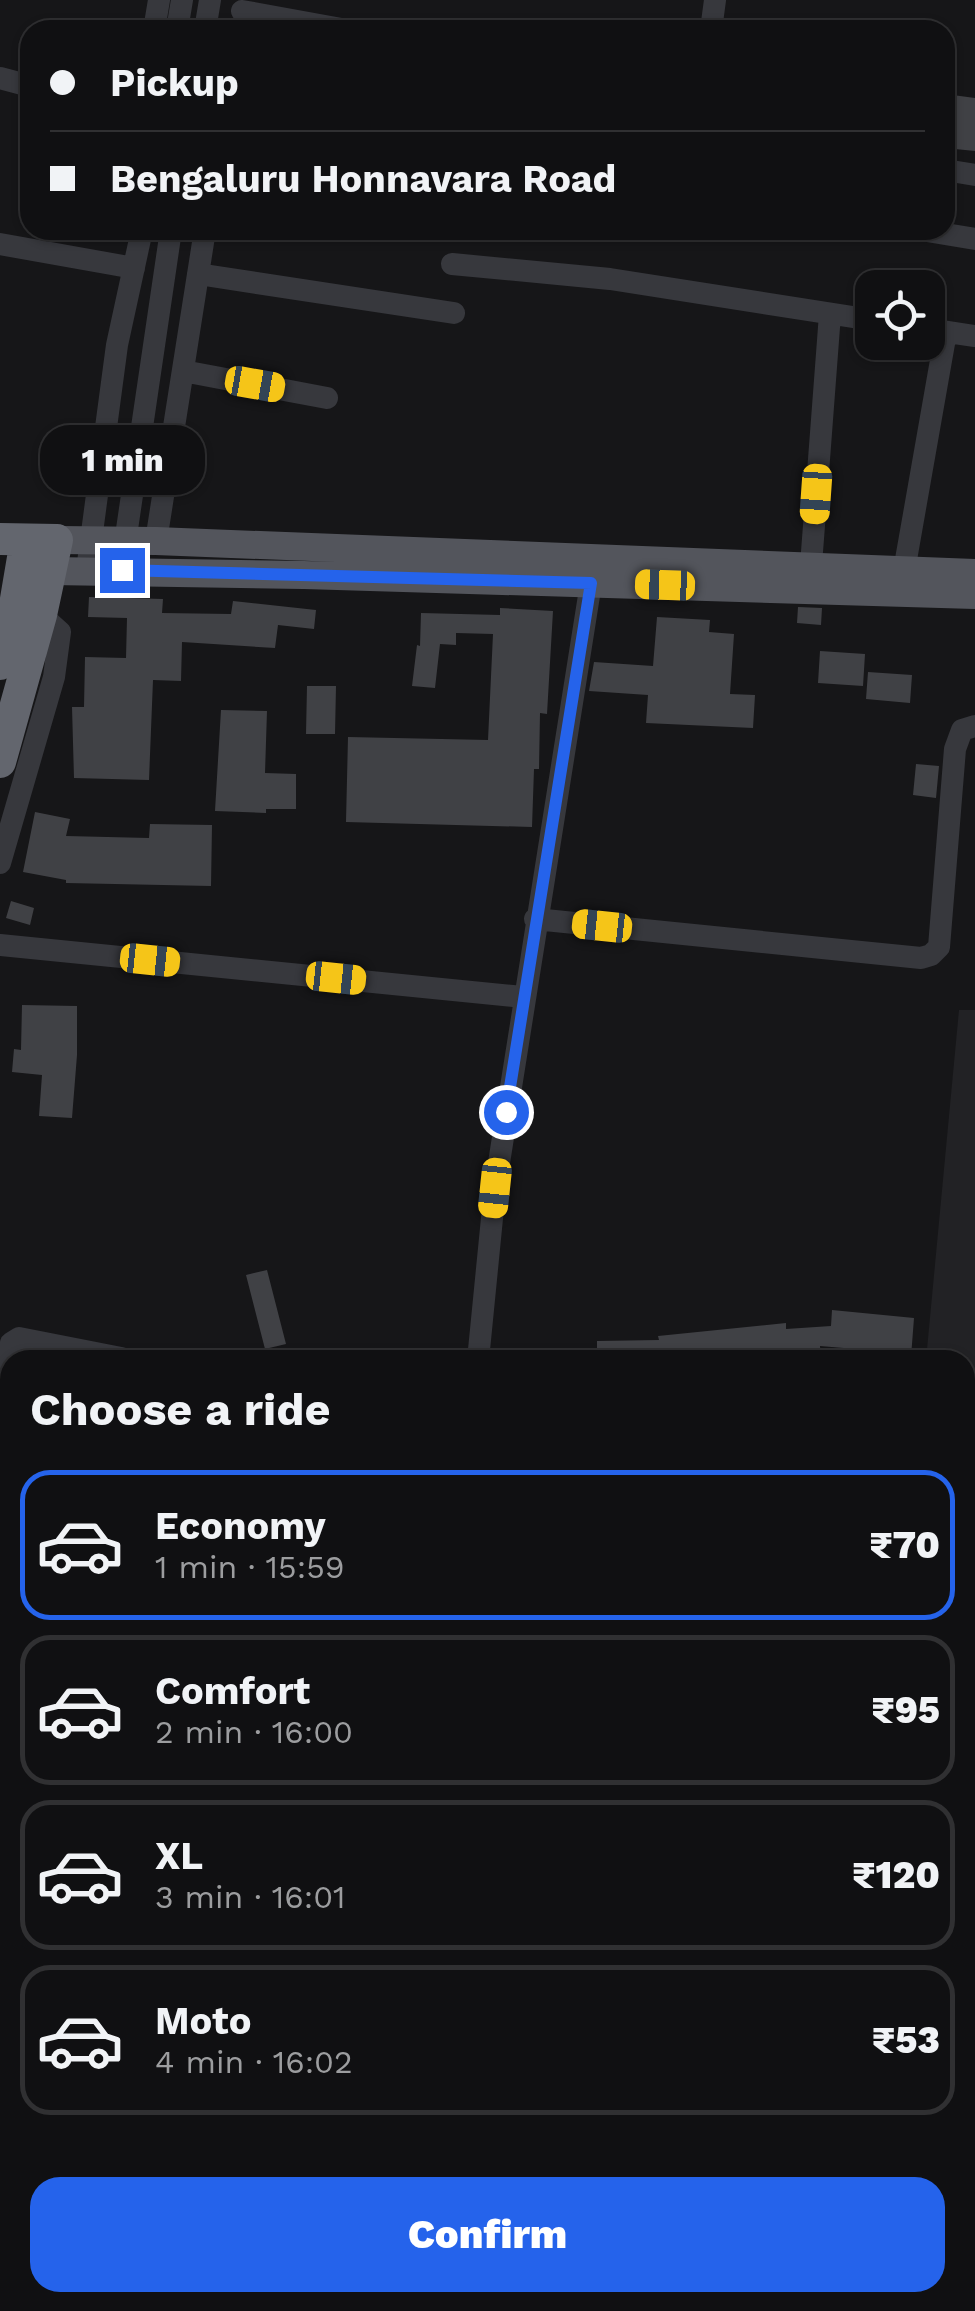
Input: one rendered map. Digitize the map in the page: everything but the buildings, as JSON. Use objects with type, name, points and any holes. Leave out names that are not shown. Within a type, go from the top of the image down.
[{"type":"highway","points":[[0,762],[26,554]]},
{"type":"highway","points":[[0,664],[19,608]]},
{"type":"main road","points":[[26,554],[92,542],[156,541],[975,573]]},
{"type":"main road","points":[[26,554],[88,570],[975,594]]},
{"type":"street","points":[[242,14],[281,20]]},
{"type":"street","points":[[88,570],[117,345],[140,240]]},
{"type":"street","points":[[122,570],[170,240]]},
{"type":"street","points":[[156,541],[203,240]]},
{"type":"street","points":[[0,244],[134,268]]},
{"type":"street","points":[[452,264],[610,279],[855,318]]},
{"type":"street","points":[[198,274],[454,312]]},
{"type":"street","points":[[811,566],[830,314]]},
{"type":"street","points":[[945,331],[975,336]]},
{"type":"street","points":[[904,571],[933,360]]},
{"type":"street","points":[[183,371],[327,398]]},
{"type":"street","points":[[479,1350],[495,1188],[591,583]]},
{"type":"street","points":[[0,864],[54,677],[60,632],[19,608]]},
{"type":"street","points":[[535,919],[920,958],[931,956],[939,947],[955,749],[962,730],[975,726]]},
{"type":"street","points":[[0,945],[523,997]]},
{"type":"street","points":[[9,1350],[11,1342],[19,1338],[81,1350]]},
{"type":"shaded area","points":[[959,1010],[975,1010],[975,1350],[927,1350]]},
{"type":"route","points":[[122,570],[591,583],[506,1112]]}]
